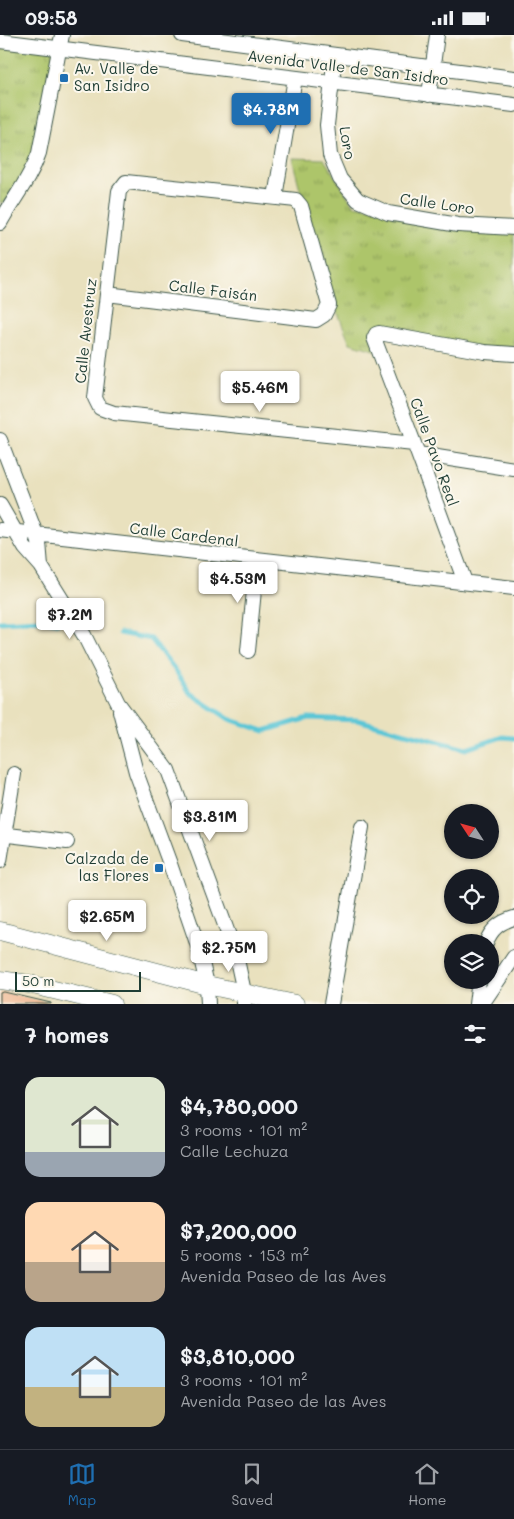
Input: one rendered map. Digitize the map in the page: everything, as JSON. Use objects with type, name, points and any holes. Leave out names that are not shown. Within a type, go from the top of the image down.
[{"type":"street","name":"Avenida Valle de San Isidro","points":[[182,35],[514,78]]},
{"type":"street","points":[[429,95],[437,35]]},
{"type":"street","name":"Avenida Valle de San Isidro","points":[[0,41],[61,42],[295,78],[514,105]]},
{"type":"street","points":[[0,223],[34,167],[39,153],[61,42]]},
{"type":"street","name":"Loro","points":[[335,55],[327,125],[330,155],[340,179],[358,200]]},
{"type":"street","points":[[275,197],[295,78]]},
{"type":"street","name":"Calle Avestruz","points":[[316,321],[324,315],[329,305],[301,206],[296,201],[275,197],[126,182],[119,191],[95,398],[100,408],[114,413],[416,449],[514,469]]},
{"type":"street","points":[[0,205],[17,196]]},
{"type":"street","name":"Calle Loro","points":[[358,200],[388,213],[458,225],[514,228]]},
{"type":"street","name":"Calle Faisán","points":[[107,293],[316,321]]},
{"type":"street","name":"Calle Pavo Real","points":[[465,583],[374,339],[376,334],[379,333],[485,352],[514,354]]},
{"type":"street","points":[[0,440],[37,534],[41,566]]},
{"type":"street","points":[[0,505],[25,548],[41,566],[84,635],[118,703],[168,770],[236,955],[244,998]]},
{"type":"street","name":"Calle Cardenal","points":[[0,530],[514,588]]},
{"type":"street","points":[[248,651],[257,560]]},
{"type":"street","points":[[118,703],[136,772],[199,949],[207,985],[208,1004]]},
{"type":"street","points":[[0,861],[14,774]]},
{"type":"street","points":[[330,1004],[362,827]]},
{"type":"street","points":[[3,834],[67,842]]},
{"type":"street","points":[[491,934],[499,923],[514,918]]},
{"type":"street","points":[[0,931],[207,985],[244,998],[295,1004]]},
{"type":"street","points":[[482,1004],[514,957]]},
{"type":"street","points":[[0,979],[112,1004]]},
{"type":"street","points":[[476,1004],[478,989]]},
{"type":"green space","points":[[0,43],[58,51],[38,153],[5,202],[0,203]]},
{"type":"green space","points":[[292,158],[324,159],[353,205],[514,231],[514,346],[485,349],[374,332],[378,351],[350,343],[322,275]]},
{"type":"building","points":[[4,992],[51,1004],[0,1004],[0,993]]},
{"type":"waterway","points":[[0,622],[41,620],[57,623]]},
{"type":"waterway","points":[[120,633],[151,639],[176,671],[190,693],[229,719],[264,731],[308,718],[357,720],[466,749],[502,737],[514,738]]},
{"type":"place","name":"Av. Valle de San Isidro","points":[[64,78]]},
{"type":"place","name":"Calzada de las Flores","points":[[159,868]]}]
